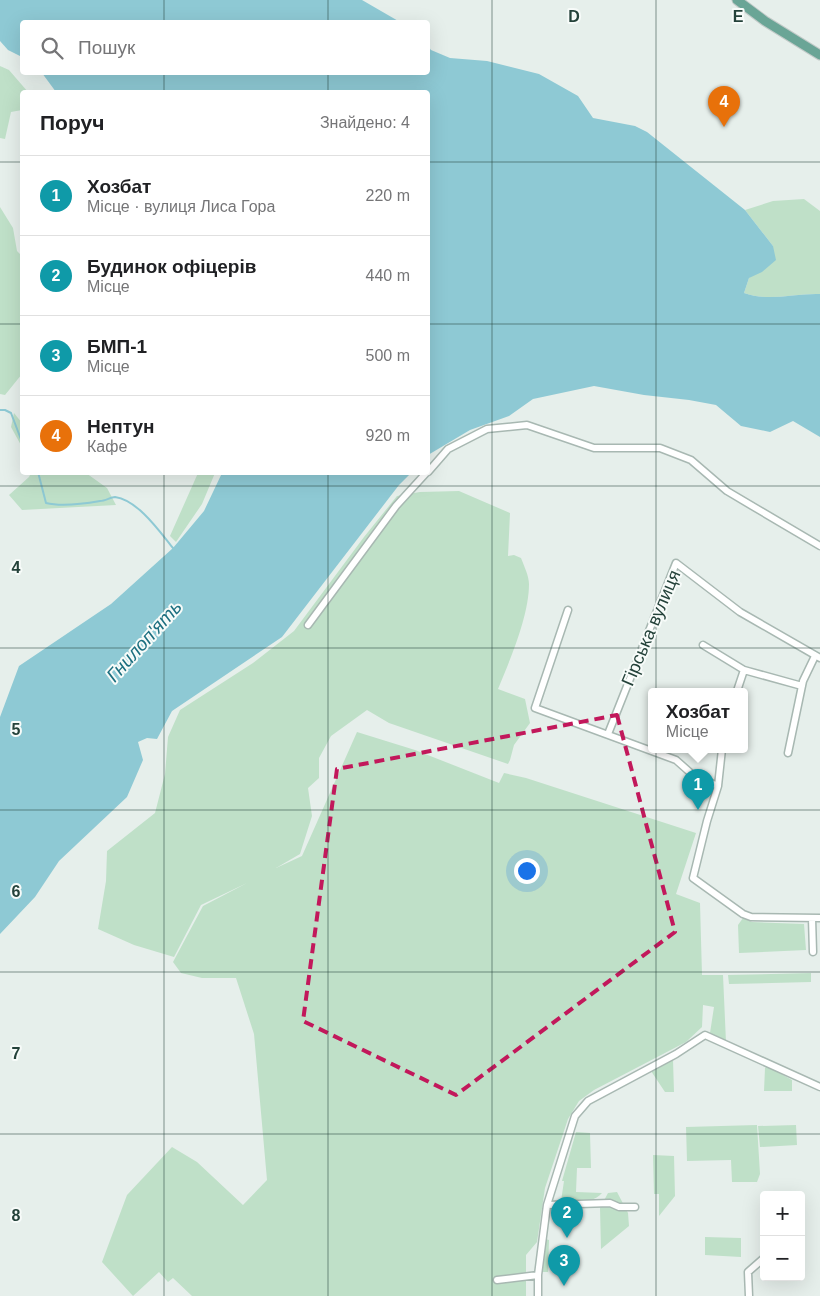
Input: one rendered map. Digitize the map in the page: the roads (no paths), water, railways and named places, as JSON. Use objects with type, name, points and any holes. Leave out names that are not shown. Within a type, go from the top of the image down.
[{"type":"main road","points":[[737,0],[820,55]]},
{"type":"street","points":[[430,469],[448,449],[487,428],[527,425],[594,448],[660,448],[691,460],[728,490],[820,546]]},
{"type":"street","points":[[308,625],[396,506],[424,475]]},
{"type":"street","name":"Гірська вулиця","points":[[608,734],[676,563],[740,612],[818,657],[802,686],[788,753]]},
{"type":"street","points":[[568,610],[535,708],[648,749]]},
{"type":"street","points":[[703,645],[744,670],[802,686]]},
{"type":"street","points":[[738,688],[744,670]]},
{"type":"street","points":[[658,753],[676,760],[694,776],[718,786]]},
{"type":"street","points":[[722,753],[718,786],[693,878],[743,914],[751,917],[820,918]]},
{"type":"street","points":[[812,918],[813,952]]},
{"type":"street","points":[[538,1296],[538,1275],[547,1205],[575,1116],[588,1101],[676,1054],[705,1035],[820,1088]]},
{"type":"street","points":[[547,1205],[610,1203],[619,1207],[634,1207]]},
{"type":"street","points":[[748,1296],[748,1272],[760,1262]]},
{"type":"street","points":[[497,1280],[538,1275]]},
{"type":"water","points":[[0,0],[362,0],[397,20],[20,20],[20,56],[8,50],[0,41]]},
{"type":"water","points":[[430,49],[450,58],[487,61],[539,74],[578,96],[593,118],[635,126],[647,132],[745,210],[773,246],[776,260],[762,272],[749,278],[744,293],[762,297],[820,294],[820,437],[793,421],[770,432],[741,426],[716,405],[594,386],[533,399],[509,416],[470,430],[430,454],[430,90],[55,90],[43,75],[430,75]]},
{"type":"water","name":"Гнилоп'ять","points":[[221,475],[409,475],[399,485],[282,637],[172,711],[157,739],[147,738],[138,742],[143,760],[127,797],[59,861],[35,897],[0,934],[0,717],[19,666],[111,604],[173,548],[204,511]]},
{"type":"waterway","points":[[0,410],[11,413],[20,437]]},
{"type":"waterway","points":[[39,475],[46,503],[73,505],[115,497],[124,499],[140,510],[173,548]]},
{"type":"place","name":"Нептун","points":[[724,127]]},
{"type":"place","name":"Хозбат","points":[[698,810]]},
{"type":"place","name":"Будинок офіцерів","points":[[567,1238]]},
{"type":"place","name":"БМП-1","points":[[564,1286]]}]
